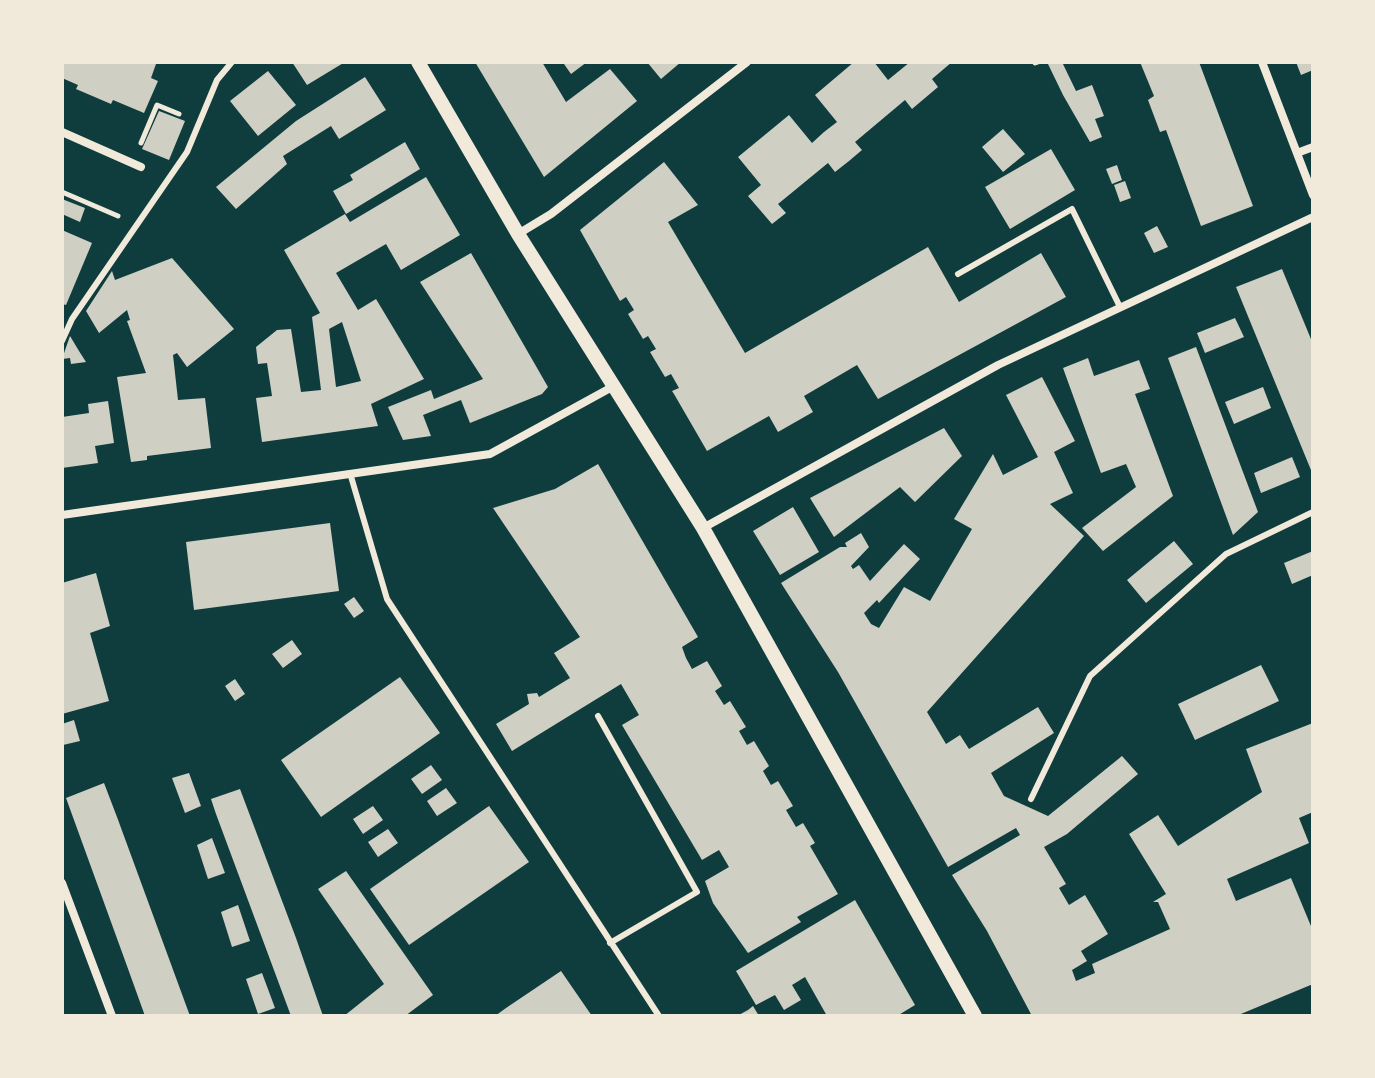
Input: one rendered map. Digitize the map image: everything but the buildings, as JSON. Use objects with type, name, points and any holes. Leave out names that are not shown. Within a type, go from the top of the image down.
[{"type":"street","points":[[418,62],[518,234],[703,528],[975,1016]]},
{"type":"street","points":[[518,234],[551,214],[747,62]]},
{"type":"street","points":[[1262,62],[1313,195]]},
{"type":"street","points":[[62,132],[137,165]]},
{"type":"street","points":[[1297,153],[1313,147]]},
{"type":"street","points":[[703,528],[998,365],[1313,217]]},
{"type":"street","points":[[62,515],[490,454],[614,386]]},
{"type":"street","points":[[62,883],[112,1016]]},
{"type":"lane","points":[[62,341],[72,319],[187,152],[217,80],[232,62]]},
{"type":"lane","points":[[958,274],[1072,209],[1120,307]]},
{"type":"lane","points":[[350,473],[387,599],[659,1016]]},
{"type":"lane","points":[[1031,799],[1090,676],[1226,554],[1313,512]]},
{"type":"lane","points":[[598,716],[697,892],[610,943]]},
{"type":"path","points":[[137,165],[157,105],[199,122]]},
{"type":"path","points":[[62,192],[137,224]]}]
